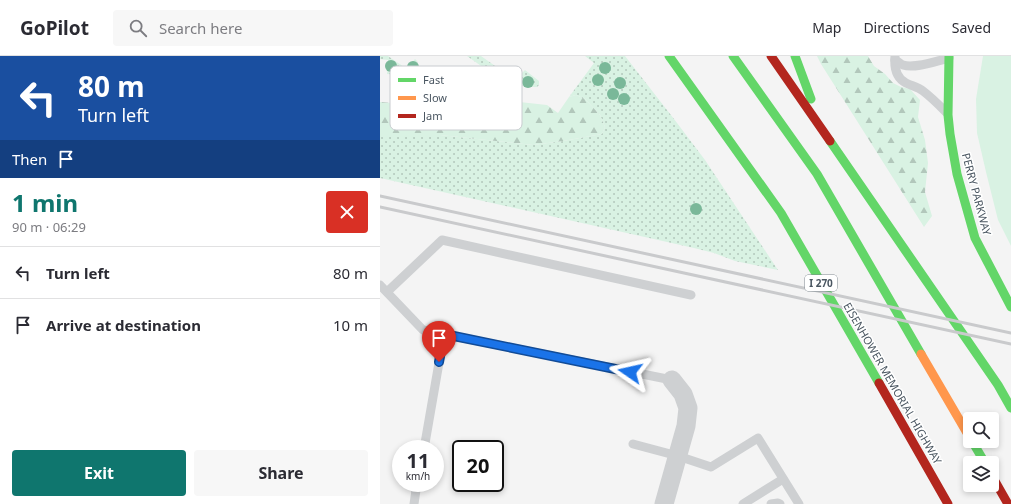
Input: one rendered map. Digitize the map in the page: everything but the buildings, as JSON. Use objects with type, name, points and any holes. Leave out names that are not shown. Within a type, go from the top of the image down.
[{"type":"main road","name":"EISENHOWER MEMORIAL HIGHWAY","points":[[669,56],[781,213],[948,504]]},
{"type":"main road","points":[[733,56],[818,174],[963,426]]},
{"type":"main road","points":[[771,56],[998,385],[1011,408]]},
{"type":"main road","points":[[795,56],[821,127]]},
{"type":"main road","name":"PERRY PARKWAY","points":[[949,57],[948,115],[957,174],[975,238],[1011,307]]},
{"type":"main road","points":[[999,488],[1008,504]]},
{"type":"street","points":[[664,504],[686,426],[688,408],[684,394],[672,380]]},
{"type":"lane","points":[[895,58],[902,64],[909,66],[919,65],[949,57]]},
{"type":"lane","points":[[895,58],[898,76],[902,80],[923,91],[948,115]]},
{"type":"lane","points":[[672,380],[423,330],[383,288],[442,240],[691,295]]},
{"type":"lane","points":[[426,440],[444,334]]},
{"type":"lane","points":[[633,444],[678,456],[711,467],[758,438],[800,504]]},
{"type":"lane","points":[[743,504],[784,479]]},
{"type":"lane","points":[[414,504],[416,492]]},
{"type":"lane","points":[[771,504],[780,504]]},
{"type":"green space","points":[[380,56],[388,56],[403,66],[390,66],[390,74],[387,74],[388,60],[380,59]]},
{"type":"green space","points":[[467,56],[481,56],[495,66],[481,66]]},
{"type":"green space","points":[[585,56],[625,56],[705,160],[778,270],[735,261],[714,253],[694,248],[380,178],[380,135],[440,135],[533,145],[602,134],[605,127],[600,115],[585,99],[576,95],[569,97],[594,63]]},
{"type":"green space","points":[[817,56],[868,56],[874,66],[885,74],[893,83],[910,89],[920,100],[918,117],[925,140],[928,163],[925,192],[932,216],[924,227],[821,64]]},
{"type":"green space","points":[[983,56],[1011,56],[1011,246],[998,220],[977,133],[976,99]]},
{"type":"green space","points":[[415,59],[418,66],[409,66]]},
{"type":"green space","points":[[525,70],[539,81],[539,85],[534,87],[522,85],[522,73]]},
{"type":"green space","points":[[576,95],[585,99],[600,115],[605,127],[602,134],[533,145],[440,135],[380,135],[380,102],[390,103],[390,130],[522,130],[522,102],[547,105],[558,113],[569,97]]},
{"type":"railway","points":[[380,196],[1011,333]]},
{"type":"railway","points":[[380,207],[1011,344]]},
{"type":"traffic: fast","points":[[669,56],[781,213],[879,383]]},
{"type":"traffic: fast","points":[[733,56],[817,174],[921,354]]},
{"type":"traffic: fast","points":[[795,56],[811,99]]},
{"type":"traffic: fast","points":[[949,56],[948,115],[957,174],[975,238],[1011,307]]},
{"type":"traffic: fast","points":[[830,141],[998,385],[1011,408]]},
{"type":"traffic: fast","points":[[976,448],[981,456]]},
{"type":"traffic: slow","points":[[921,354],[963,426]]},
{"type":"traffic: jam","points":[[771,56],[830,141]]},
{"type":"traffic: jam","points":[[879,383],[948,504]]},
{"type":"traffic: jam","points":[[999,488],[1008,504]]},
{"type":"route","points":[[439,362],[444,334],[630,372]]}]
